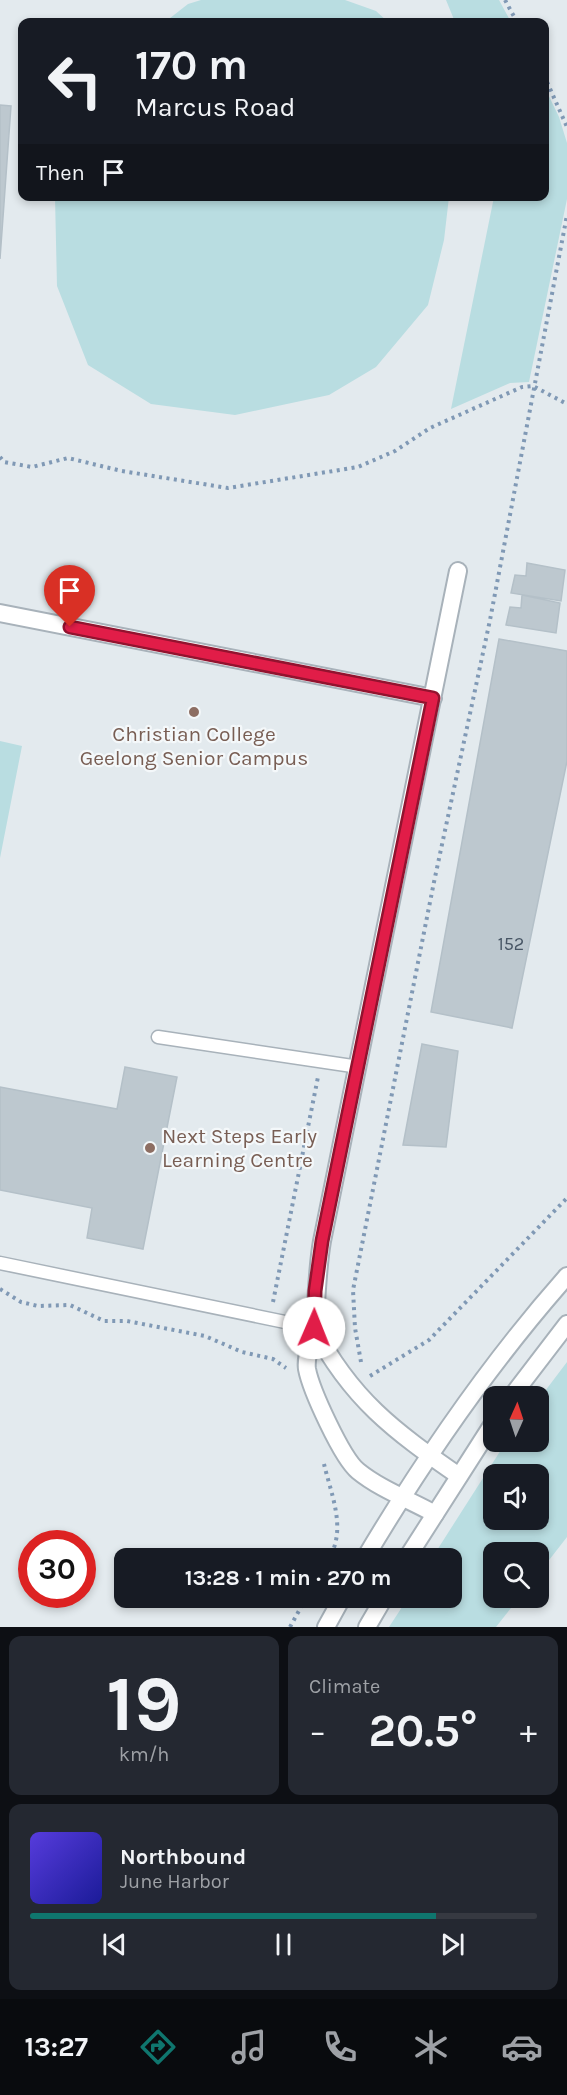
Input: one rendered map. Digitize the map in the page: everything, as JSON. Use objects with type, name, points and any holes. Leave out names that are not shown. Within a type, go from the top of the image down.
[{"type":"street","points":[[435,1514],[354,1468],[342,1453],[332,1432],[307,1369],[314,1328],[321,1249],[458,571]]},
{"type":"street","points":[[0,613],[433,698]]},
{"type":"street","points":[[371,1548],[430,1456],[502,1355],[567,1276]]},
{"type":"street","points":[[520,1386],[567,1324]]},
{"type":"street","points":[[314,1328],[332,1360],[361,1387],[380,1418],[459,1476]]},
{"type":"street","points":[[413,1548],[483,1439]]},
{"type":"street","points":[[326,1627],[336,1608]]},
{"type":"street","points":[[367,1627],[378,1608]]},
{"type":"lane","points":[[158,1036],[359,1067]]},
{"type":"lane","points":[[0,1263],[314,1328]]},
{"type":"path","points":[[505,0],[515,18]]},
{"type":"path","points":[[549,86],[567,127]]},
{"type":"path","points":[[567,215],[490,620],[434,882],[353,1290],[361,1387],[429,1340],[567,1198]]},
{"type":"path","points":[[0,458],[4,462],[32,467],[68,458],[122,471],[228,488],[240,487],[358,467],[395,451],[430,428],[522,387],[533,386],[567,404]]},
{"type":"path","points":[[273,1306],[318,1077]]},
{"type":"path","points":[[0,1289],[21,1302],[38,1306],[70,1305],[104,1322],[127,1321],[205,1336],[257,1357]]},
{"type":"path","points":[[332,1432],[320,1447],[338,1520],[337,1537],[333,1548]]},
{"type":"path","points":[[290,1627],[300,1608]]},
{"type":"shaded area","points":[[201,0],[345,0],[376,11],[384,18],[170,18],[188,4]]},
{"type":"shaded area","points":[[446,0],[499,0],[509,18],[453,18]]},
{"type":"shaded area","points":[[549,96],[559,117],[567,143],[567,199],[529,382],[510,383],[451,409],[493,201],[549,201]]},
{"type":"shaded area","points":[[55,201],[449,201],[444,240],[428,305],[376,367],[329,395],[235,415],[151,404],[88,365],[57,286]]},
{"type":"shaded area","points":[[0,741],[22,746],[0,858]]},
{"type":"shaded area","points":[[567,1362],[567,1537],[549,1560],[549,1542],[483,1542],[483,1608],[511,1608],[496,1627],[389,1627],[401,1608],[462,1608],[462,1548],[438,1548],[483,1478],[483,1530],[549,1530],[549,1464],[492,1464],[500,1452],[549,1452],[549,1386]]},
{"type":"building","points":[[0,105],[11,106],[0,259]]},
{"type":"building","points":[[527,563],[565,570],[561,601],[511,593],[515,575],[526,576]]},
{"type":"building","points":[[522,595],[560,603],[556,633],[506,625],[510,607],[521,608]]},
{"type":"building","points":[[499,639],[567,651],[567,761],[512,1028],[431,1012]]},
{"type":"building","points":[[422,1044],[458,1051],[446,1147],[403,1145]]},
{"type":"building","points":[[125,1067],[177,1077],[143,1249],[87,1238],[92,1208],[0,1190],[0,1087],[117,1109]]},
{"type":"place","name":"Christian College Geelong Senior Campus","points":[[194,712]]},
{"type":"place","name":"Next Steps Early Learning Centre","points":[[150,1148]]},
{"type":"route","points":[[70,627],[433,698],[322,1241],[315,1291],[314,1328]]}]
